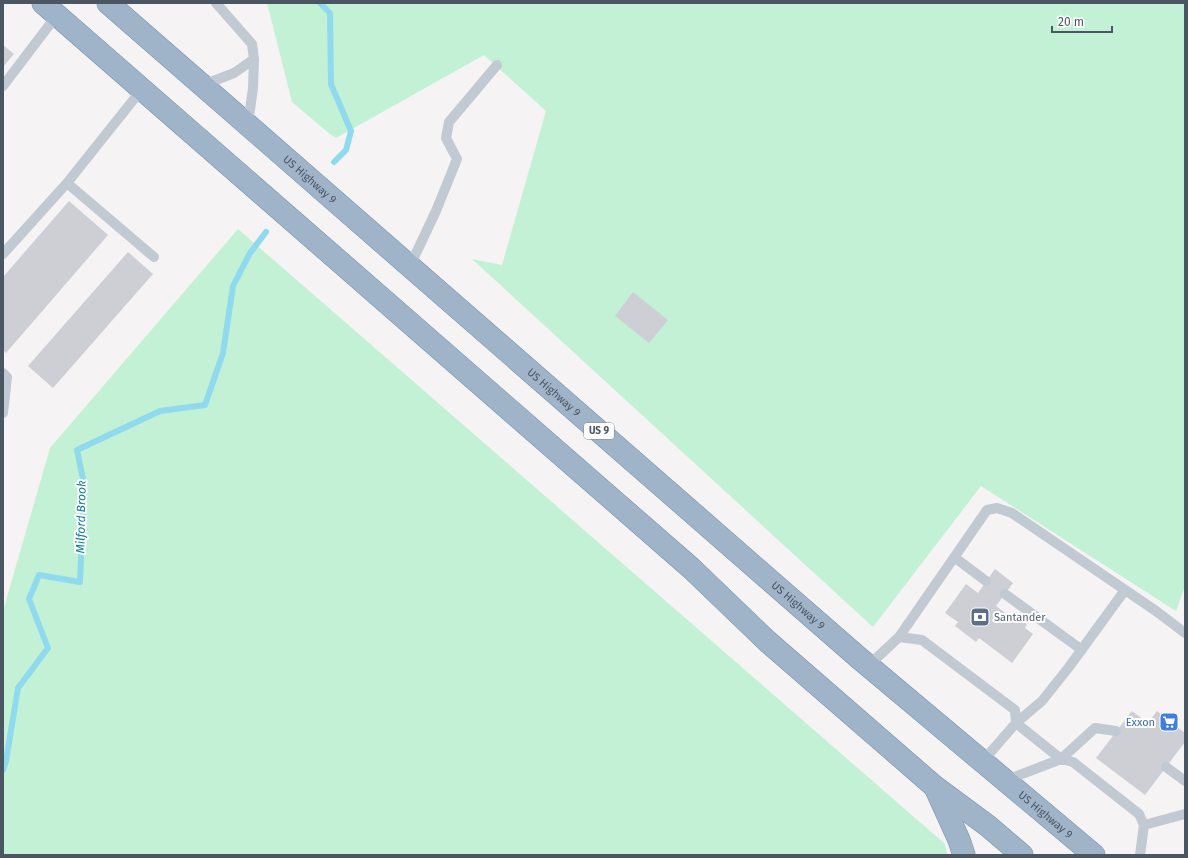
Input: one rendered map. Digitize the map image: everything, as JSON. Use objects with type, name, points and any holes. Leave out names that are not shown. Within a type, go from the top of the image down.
[{"type":"highway","name":"US Highway 9","points":[[108,3],[868,666],[1094,855]]},
{"type":"highway","points":[[50,9],[686,563],[767,641],[934,786],[988,826],[1022,855]]},
{"type":"highway","points":[[934,786],[959,840],[964,855]]},
{"type":"lane","points":[[216,3],[252,44],[254,59],[253,88],[248,124]]},
{"type":"lane","points":[[3,86],[50,9]]},
{"type":"lane","points":[[202,85],[234,73],[254,59]]},
{"type":"lane","points":[[410,266],[436,211],[457,159],[446,138],[449,122],[497,65]]},
{"type":"lane","points":[[3,254],[68,183],[142,89]]},
{"type":"lane","points":[[68,183],[154,257]]},
{"type":"lane","points":[[3,374],[7,377],[3,413]]},
{"type":"lane","points":[[868,666],[899,637],[987,510],[998,508],[1012,513],[1185,633]]},
{"type":"lane","points":[[954,557],[986,581]]},
{"type":"lane","points":[[982,762],[1016,723],[1042,701],[1082,650],[1125,590]]},
{"type":"lane","points":[[1005,594],[1082,650]]},
{"type":"lane","points":[[899,637],[922,640],[1015,710],[1016,723],[1061,759],[1073,762],[1079,766],[1139,814],[1144,825],[1140,855]]},
{"type":"lane","points":[[1004,781],[1061,759],[1096,728],[1116,731]]},
{"type":"lane","points":[[1166,767],[1185,782]]},
{"type":"lane","points":[[1144,825],[1185,814]]},
{"type":"green space","points":[[267,3],[1185,3],[1185,586],[1176,611],[981,486],[873,627],[472,259],[502,265],[546,111],[484,55],[336,138],[292,102]]},
{"type":"green space","points":[[238,229],[945,844],[947,855],[3,855],[3,611],[50,448]]},
{"type":"building","points":[[3,45],[14,54],[3,67]]},
{"type":"building","points":[[69,201],[108,235],[6,353],[3,350],[3,277]]},
{"type":"building","points":[[128,252],[153,274],[53,388],[28,366]]},
{"type":"building","points":[[633,292],[668,320],[649,343],[615,316]]},
{"type":"building","name":"Santander","points":[[995,569],[1013,583],[996,606],[1012,618],[1015,615],[1027,624],[1025,628],[1033,634],[1012,663],[979,638],[976,642],[955,626],[958,622],[945,613],[966,584],[978,593]]},
{"type":"building","points":[[1132,711],[1148,723],[1157,711],[1185,733],[1185,742],[1145,795],[1096,758]]},
{"type":"waterway","name":"Milford Brook","points":[[320,3],[330,13],[331,84],[351,131],[346,150],[334,162]]},
{"type":"waterway","name":"Milford Brook","points":[[3,770],[6,761],[18,688],[48,648],[29,599],[39,575],[80,582],[84,484],[77,450],[160,411],[205,405],[223,353],[233,286],[250,253],[266,232]]},
{"type":"place","name":"Santander","points":[[980,617]]},
{"type":"place","name":"Exxon","points":[[1169,722]]}]
